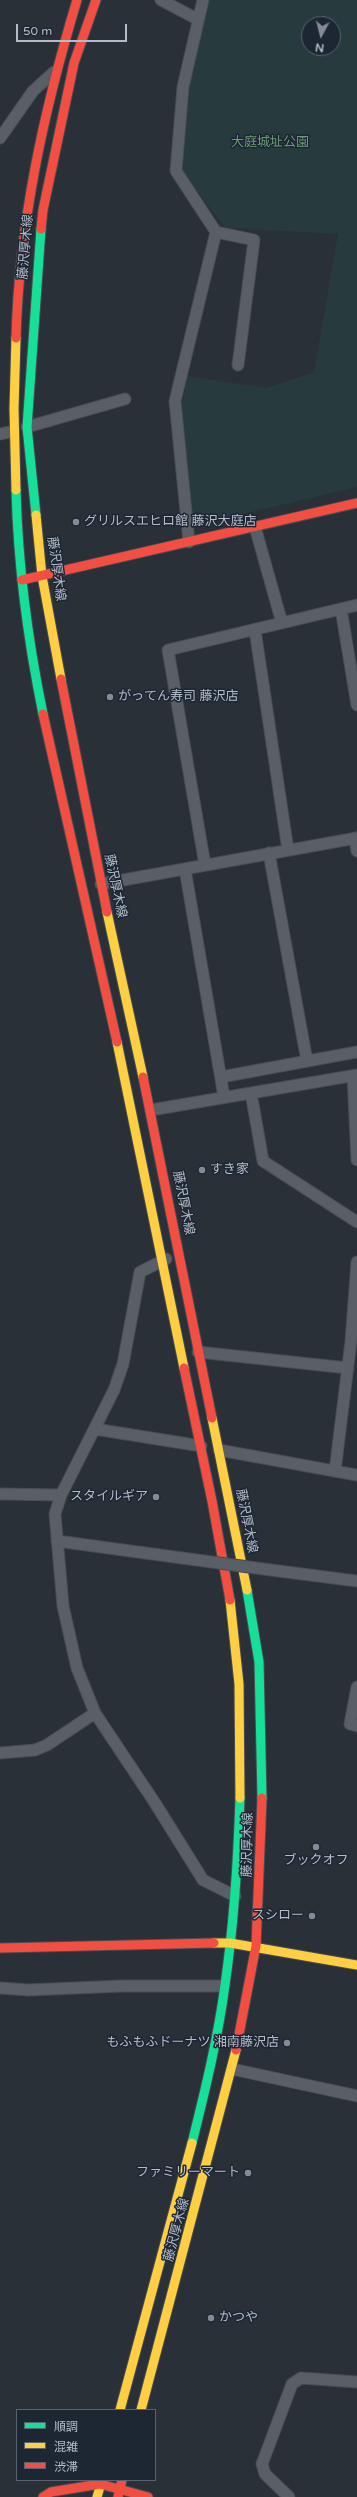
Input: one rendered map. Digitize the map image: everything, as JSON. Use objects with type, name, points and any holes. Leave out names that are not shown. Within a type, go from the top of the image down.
[{"type":"main road","name":"藤沢厚木線","points":[[77,0],[54,72],[26,208],[5,433],[32,656],[96,940],[161,1260],[201,1446],[231,1601],[238,1664],[242,1771],[235,1896],[219,2022],[185,2170],[120,2409]]},
{"type":"main road","name":"藤沢厚木線","points":[[96,0],[74,63],[43,210],[30,363],[27,427],[42,576],[101,884],[137,1054],[151,1110],[198,1352],[250,1601],[259,1662],[262,1774],[260,1875],[256,1946],[242,2025],[232,2069],[141,2409]]},
{"type":"main road","points":[[22,580],[357,503]]},
{"type":"main road","points":[[0,1948],[230,1943],[256,1946],[357,1965]]},
{"type":"main road","points":[[97,2497],[101,2482]]},
{"type":"main road","points":[[43,2497],[51,2492],[101,2482],[148,2497]]},
{"type":"street","points":[[161,0],[197,19]]},
{"type":"street","points":[[203,0],[197,19],[183,87],[176,171],[216,232],[254,240],[238,365]]},
{"type":"street","points":[[0,138],[33,91],[54,72]]},
{"type":"street","points":[[189,542],[175,401],[216,232]]},
{"type":"street","points":[[27,427],[125,399]]},
{"type":"street","points":[[254,527],[282,623]]},
{"type":"street","points":[[205,865],[168,650],[357,605]]},
{"type":"street","points":[[341,609],[357,705]]},
{"type":"street","points":[[255,630],[288,850]]},
{"type":"street","points":[[101,884],[356,838],[357,851]]},
{"type":"street","points":[[269,854],[307,1061]]},
{"type":"street","points":[[185,869],[224,1097]]},
{"type":"street","points":[[220,1077],[357,1052]]},
{"type":"street","points":[[151,1110],[355,1075],[357,1160]]},
{"type":"street","points":[[251,1093],[263,1161],[357,1222]]},
{"type":"street","points":[[180,1255],[161,1260],[140,1272],[123,1364],[114,1390],[60,1495],[55,1514],[57,1542],[63,1606],[71,1644],[94,1714],[155,1803],[204,1880],[235,1896]]},
{"type":"street","points":[[335,1471],[348,1368],[354,1341],[357,1262]]},
{"type":"street","points":[[198,1352],[348,1368]]},
{"type":"street","points":[[95,1429],[201,1446]]},
{"type":"street","points":[[219,1450],[357,1475]]},
{"type":"street","points":[[0,1494],[60,1495]]},
{"type":"street","points":[[57,1542],[357,1581]]},
{"type":"street","points":[[357,1688],[350,1724],[357,1726]]},
{"type":"street","points":[[0,1753],[35,1750],[47,1745],[94,1714]]},
{"type":"street","points":[[0,1988],[28,1990],[122,1986],[224,1986]]},
{"type":"street","points":[[232,2069],[357,2096]]},
{"type":"street","points":[[289,2497],[265,2474],[262,2464],[292,2384],[301,2378],[357,2382]]},
{"type":"green space","name":"大庭城址公園","points":[[210,0],[357,0],[357,487],[197,525],[190,522],[181,411],[188,376],[266,388],[314,372],[338,234],[225,228],[182,171],[187,92],[204,12]]},
{"type":"traffic: fast","points":[[36,515],[27,427],[41,229]]},
{"type":"traffic: fast","points":[[16,490],[21,575],[33,659],[43,714]]},
{"type":"traffic: fast","points":[[247,1590],[259,1662],[262,1798]]},
{"type":"traffic: fast","points":[[192,2143],[215,2045],[225,1985],[235,1892],[240,1798]]},
{"type":"traffic: slow","points":[[16,338],[14,409],[16,490]]},
{"type":"traffic: slow","points":[[36,515],[42,576],[61,679]]},
{"type":"traffic: slow","points":[[107,912],[143,1077]]},
{"type":"traffic: slow","points":[[117,1042],[184,1368]]},
{"type":"traffic: slow","points":[[212,1418],[247,1590]]},
{"type":"traffic: slow","points":[[230,1600],[239,1684],[240,1798]]},
{"type":"traffic: slow","points":[[214,1943],[230,1943],[357,1965]]},
{"type":"traffic: slow","points":[[141,2409],[236,2050]]},
{"type":"traffic: slow","points":[[120,2409],[192,2143]]},
{"type":"traffic: slow","points":[[97,2497],[102,2481]]},
{"type":"traffic: jam","points":[[16,338],[22,252],[35,167],[54,83],[77,0]]},
{"type":"traffic: jam","points":[[41,229],[43,210],[74,63],[96,0]]},
{"type":"traffic: jam","points":[[22,580],[357,503]]},
{"type":"traffic: jam","points":[[61,679],[107,912]]},
{"type":"traffic: jam","points":[[43,714],[117,1042]]},
{"type":"traffic: jam","points":[[143,1077],[212,1418]]},
{"type":"traffic: jam","points":[[184,1368],[212,1501],[230,1600]]},
{"type":"traffic: jam","points":[[236,2050],[256,1946],[262,1798]]},
{"type":"traffic: jam","points":[[0,1948],[214,1943]]},
{"type":"traffic: jam","points":[[118,2497],[122,2481]]},
{"type":"traffic: jam","points":[[43,2497],[51,2492],[100,2484],[148,2497]]},
{"type":"place","name":"グリルスエヒロ館 藤沢大庭店","points":[[76,522]]},
{"type":"place","name":"がってん寿司 藤沢店","points":[[110,697]]},
{"type":"place","name":"すき家","points":[[202,1170]]},
{"type":"place","name":"スタイルギア","points":[[156,1497]]},
{"type":"place","name":"ブックオフ","points":[[316,1847]]},
{"type":"place","name":"スシロー","points":[[312,1916]]},
{"type":"place","name":"もふもふドーナツ 湘南藤沢店","points":[[287,2043]]},
{"type":"place","name":"ファミリーマート","points":[[248,2173]]},
{"type":"place","name":"かつや","points":[[211,2318]]}]
